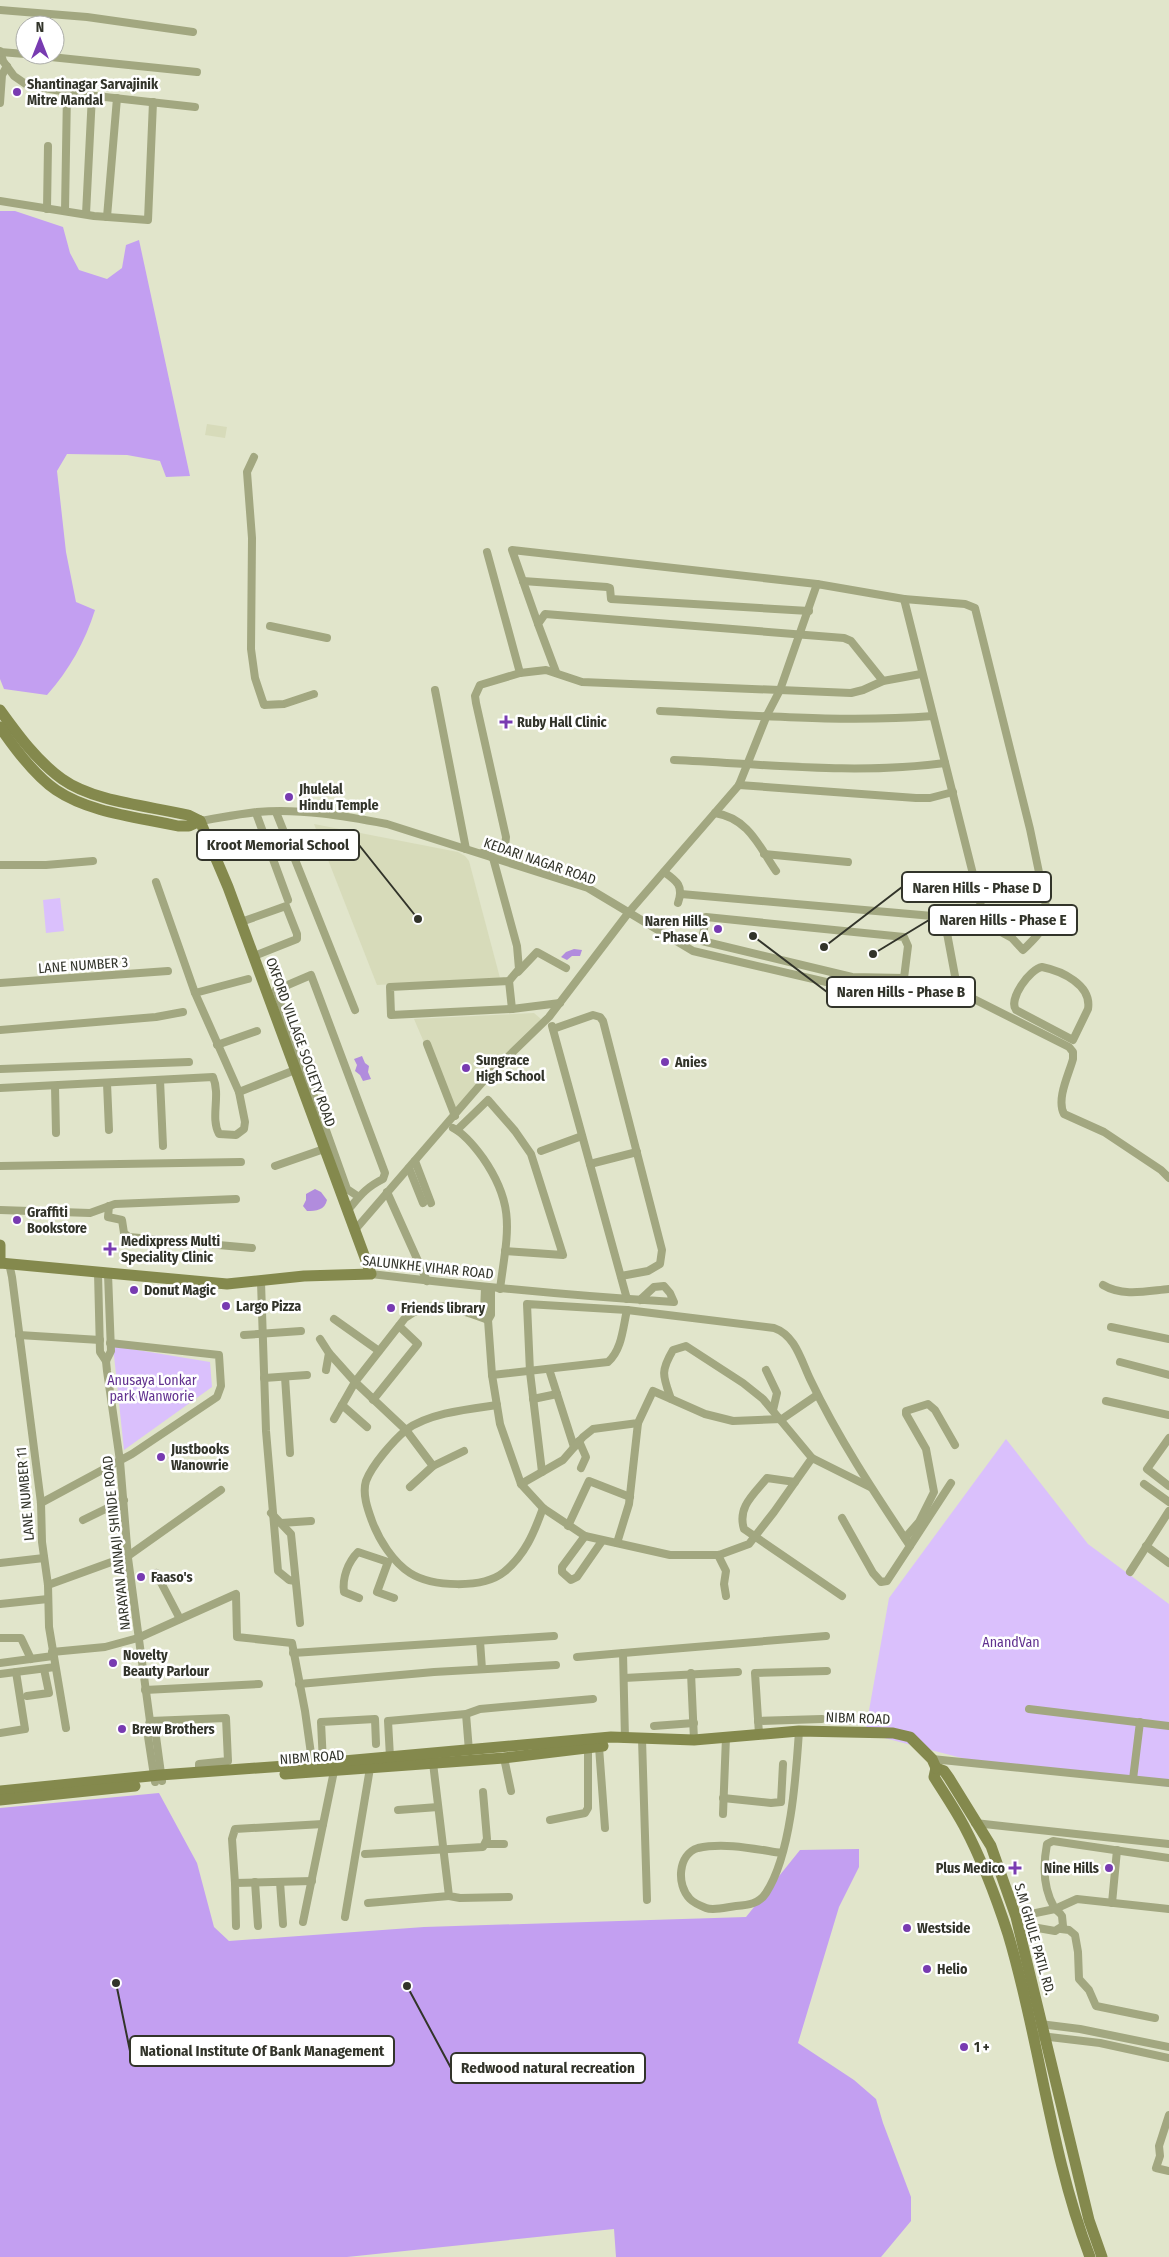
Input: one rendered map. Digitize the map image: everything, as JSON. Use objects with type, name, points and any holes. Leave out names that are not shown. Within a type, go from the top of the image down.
[{"type":"street","points":[[0,10],[88,17],[192,32]]},
{"type":"street","points":[[0,52],[15,53]]},
{"type":"street","points":[[0,52],[14,76],[27,85],[67,92],[195,106]]},
{"type":"street","points":[[65,59],[197,72]]},
{"type":"street","points":[[0,103],[2,75],[7,66]]},
{"type":"street","points":[[64,211],[67,92]]},
{"type":"street","points":[[86,214],[92,95]]},
{"type":"street","points":[[107,217],[117,98]]},
{"type":"street","points":[[0,201],[107,217],[148,220],[153,102]]},
{"type":"street","points":[[47,208],[48,146]]},
{"type":"street","points":[[254,457],[247,472],[252,538],[251,649],[255,678],[264,705],[284,704],[314,694]]},
{"type":"street","points":[[556,672],[512,550],[818,584],[904,599],[965,604],[975,608],[1030,829],[1046,906],[1046,919],[1041,932],[1022,950],[1005,934],[979,920]]},
{"type":"street","points":[[486,552],[520,673]]},
{"type":"street","points":[[523,581],[607,587],[610,588],[611,599],[809,611]]},
{"type":"street","points":[[354,1231],[487,1077],[549,1017],[629,912],[739,785],[767,716],[780,690],[818,584]]},
{"type":"street","points":[[904,599],[921,674],[981,906],[982,916],[979,920],[947,934]]},
{"type":"street","points":[[538,624],[544,614],[848,639],[883,681]]},
{"type":"street","points":[[270,626],[327,638]]},
{"type":"street","points":[[480,853],[502,848],[506,843],[476,704],[476,690],[480,685],[494,679],[546,670],[556,672],[571,680],[582,682],[851,693],[883,681],[921,674]]},
{"type":"street","points":[[434,690],[466,849]]},
{"type":"street","points":[[0,710],[15,731],[47,766],[63,780],[92,793],[188,815],[200,821]]},
{"type":"street","points":[[660,711],[881,720],[933,716]]},
{"type":"street","points":[[2,732],[38,775],[56,790],[80,802],[178,826],[189,826],[200,821]]},
{"type":"street","points":[[674,760],[854,768],[907,767],[945,763]]},
{"type":"street","points":[[739,785],[916,798],[930,798],[953,792]]},
{"type":"street","name":"KEDARI NAGAR ROAD","points":[[200,821],[256,813],[294,811],[372,821],[588,888],[693,950],[852,988],[941,986],[958,992],[1052,1033],[1069,1047],[1073,1052],[1073,1058],[1062,1098],[1061,1108],[1064,1114],[1104,1132],[1161,1170],[1169,1178]]},
{"type":"street","points":[[276,812],[355,1010]]},
{"type":"street","points":[[256,813],[288,900]]},
{"type":"street","points":[[715,813],[733,817],[739,821],[776,871]]},
{"type":"street","name":"OXFORD VILLAGE SOCIETY ROAD","points":[[200,821],[254,956],[272,992],[295,1070],[371,1274]]},
{"type":"street","points":[[764,854],[848,862]]},
{"type":"street","points":[[493,858],[517,946],[519,970],[517,973]]},
{"type":"street","points":[[0,865],[46,865],[93,861]]},
{"type":"street","points":[[664,872],[679,884],[681,894],[678,903]]},
{"type":"street","points":[[0,1088],[213,1078],[216,1085],[214,1126],[219,1134],[236,1135],[244,1129],[245,1122],[239,1092],[195,993],[156,882]]},
{"type":"street","points":[[681,894],[944,917],[958,992]]},
{"type":"street","points":[[241,922],[286,906],[297,934],[296,939],[254,956]]},
{"type":"street","points":[[706,916],[904,937],[908,946],[904,978],[852,977],[767,956],[702,941],[706,916]]},
{"type":"street","points":[[512,1009],[510,981],[537,952],[566,968]]},
{"type":"street","points":[[764,968],[767,956]]},
{"type":"street","points":[[1036,968],[1050,968],[1071,977],[1085,992],[1087,998],[1088,1009],[1073,1040],[1052,1033],[1014,1007],[1021,987],[1036,968]]},
{"type":"street","name":"LANE NUMBER 3","points":[[0,983],[168,971]]},
{"type":"street","points":[[347,1210],[358,1199],[368,1186],[383,1179],[385,1173],[311,975],[272,992],[347,1189],[358,1199]]},
{"type":"street","points":[[195,993],[248,979]]},
{"type":"street","points":[[510,981],[390,987],[391,1015],[512,1009],[560,1003]]},
{"type":"street","points":[[0,1030],[156,1017],[182,1012]]},
{"type":"street","points":[[553,1029],[593,1015],[600,1017],[603,1021],[662,1250],[660,1264],[648,1270],[621,1276]]},
{"type":"street","points":[[549,1017],[627,1300]]},
{"type":"street","points":[[217,1045],[257,1030]]},
{"type":"street","points":[[427,1044],[455,1116]]},
{"type":"street","points":[[0,1069],[189,1062]]},
{"type":"street","points":[[239,1092],[295,1070]]},
{"type":"street","points":[[160,1080],[163,1146]]},
{"type":"street","points":[[107,1083],[109,1130]]},
{"type":"street","points":[[54,1086],[56,1132]]},
{"type":"street","points":[[457,1130],[488,1100],[515,1131],[530,1154],[563,1255],[505,1251]]},
{"type":"street","points":[[447,1125],[457,1130],[479,1153],[500,1186],[507,1209],[505,1251],[500,1289]]},
{"type":"street","points":[[541,1151],[582,1136]]},
{"type":"street","points":[[275,1166],[324,1149]]},
{"type":"street","points":[[590,1164],[637,1152]]},
{"type":"street","points":[[409,1168],[427,1203],[415,1161]]},
{"type":"street","points":[[0,1166],[240,1162]]},
{"type":"street","points":[[387,1192],[427,1281]]},
{"type":"street","points":[[0,1210],[90,1213],[109,1206],[236,1199]]},
{"type":"street","points":[[109,1206],[108,1217],[122,1220],[124,1233],[129,1237],[252,1248]]},
{"type":"street","points":[[0,1245],[3,1263]]},
{"type":"street","name":"SALUNKHE VIHAR ROAD","points":[[3,1263],[213,1284],[261,1282],[304,1276],[371,1274],[488,1288],[627,1300],[674,1302],[664,1286],[654,1287],[640,1300]]},
{"type":"street","name":"LANE NUMBER 11","points":[[3,1263],[19,1335],[42,1503],[44,1558],[48,1585],[52,1654],[66,1728]]},
{"type":"street","name":"NARAYAN ANNAJI SHINDE ROAD","points":[[103,1273],[100,1352],[106,1361],[120,1460],[128,1556],[150,1722],[147,1730],[158,1778]]},
{"type":"street","name":"NARAYAN ANNAJI SHINDE ROAD","points":[[103,1273],[111,1351],[106,1361]]},
{"type":"street","points":[[261,1282],[271,1512],[278,1571],[289,1580],[295,1581]]},
{"type":"street","points":[[1103,1285],[1111,1290],[1128,1292],[1169,1289]]},
{"type":"street","points":[[488,1288],[484,1313],[488,1320],[492,1375],[500,1424],[521,1484],[543,1508],[585,1536],[670,1555],[718,1555],[749,1544],[812,1458]]},
{"type":"street","points":[[542,1472],[530,1372],[527,1304],[627,1310],[774,1328],[784,1331],[791,1339],[817,1395],[870,1487],[910,1546]]},
{"type":"street","points":[[334,1419],[354,1382],[399,1326],[415,1310],[436,1305],[488,1320]]},
{"type":"street","points":[[492,1375],[608,1362],[618,1349],[627,1310]]},
{"type":"street","points":[[334,1319],[379,1351]]},
{"type":"street","points":[[373,1400],[418,1344],[399,1326]]},
{"type":"street","points":[[1111,1327],[1169,1339]]},
{"type":"street","points":[[244,1335],[301,1331]]},
{"type":"street","points":[[19,1335],[100,1340]]},
{"type":"street","points":[[320,1340],[354,1382],[406,1430],[432,1466]]},
{"type":"street","points":[[42,1503],[160,1437],[217,1397],[221,1386],[219,1355],[110,1343]]},
{"type":"street","points":[[671,1398],[663,1375],[663,1367],[672,1350],[686,1346],[764,1399],[812,1458],[870,1487]]},
{"type":"street","points":[[326,1370],[329,1353]]},
{"type":"street","points":[[1120,1362],[1169,1374]]},
{"type":"street","points":[[549,1369],[577,1444],[586,1457],[581,1468]]},
{"type":"street","points":[[766,1370],[777,1393],[773,1410]]},
{"type":"street","points":[[264,1378],[307,1375]]},
{"type":"street","points":[[285,1377],[290,1454]]},
{"type":"street","points":[[617,1543],[630,1498],[638,1423],[653,1390],[704,1414],[733,1421],[782,1419],[817,1395]]},
{"type":"street","points":[[533,1399],[557,1394]]},
{"type":"street","points":[[1106,1401],[1169,1415]]},
{"type":"street","points":[[905,1538],[920,1522],[934,1492],[926,1449],[906,1411],[928,1404],[935,1410],[955,1446]]},
{"type":"street","points":[[342,1405],[367,1427]]},
{"type":"street","points":[[497,1405],[462,1410],[426,1420],[406,1430],[382,1455],[366,1482],[366,1506],[378,1536],[410,1574],[440,1584],[473,1584],[502,1574],[520,1556],[534,1534],[543,1508]]},
{"type":"street","points":[[521,1484],[563,1460],[593,1429],[638,1423]]},
{"type":"street","points":[[1169,1438],[1147,1469],[1169,1486]]},
{"type":"street","points":[[410,1487],[432,1466],[464,1451]]},
{"type":"street","points":[[795,1482],[767,1478],[742,1510],[741,1520],[744,1529],[842,1596]]},
{"type":"street","points":[[568,1526],[589,1481],[630,1498]]},
{"type":"street","points":[[842,1518],[873,1573],[881,1582],[887,1581],[951,1483]]},
{"type":"street","points":[[1144,1484],[1169,1502]]},
{"type":"street","points":[[48,1585],[128,1556],[221,1490]]},
{"type":"street","points":[[84,1520],[124,1500]]},
{"type":"street","points":[[1130,1572],[1169,1511]]},
{"type":"street","points":[[271,1512],[291,1534],[300,1623]]},
{"type":"street","points":[[281,1523],[311,1521]]},
{"type":"street","points":[[585,1536],[562,1567],[562,1572],[572,1580],[577,1577],[602,1541]]},
{"type":"street","points":[[1146,1546],[1169,1563]]},
{"type":"street","points":[[358,1598],[344,1592],[343,1582],[352,1558],[358,1552],[388,1562],[377,1592],[394,1598]]},
{"type":"street","points":[[385,1561],[390,1552]]},
{"type":"street","points":[[718,1555],[726,1571],[724,1584],[726,1596]]},
{"type":"street","points":[[0,1563],[44,1558]]},
{"type":"street","points":[[156,1574],[180,1619]]},
{"type":"street","points":[[0,1663],[106,1647],[138,1638],[236,1594],[237,1637],[292,1643],[316,1767]]},
{"type":"street","points":[[0,1604],[48,1599]]},
{"type":"street","points":[[293,1653],[554,1636]]},
{"type":"street","points":[[577,1657],[826,1636]]},
{"type":"street","points":[[0,1638],[21,1638],[31,1659]]},
{"type":"street","points":[[480,1641],[482,1669]]},
{"type":"street","points":[[623,1654],[625,1739]]},
{"type":"street","points":[[299,1684],[482,1669],[556,1666]]},
{"type":"street","points":[[0,1674],[55,1668]]},
{"type":"street","points":[[27,1696],[49,1693],[44,1669]]},
{"type":"street","points":[[759,1734],[755,1672],[827,1671]]},
{"type":"street","points":[[0,1733],[25,1729],[16,1672]]},
{"type":"street","points":[[624,1678],[738,1672]]},
{"type":"street","points":[[691,1673],[694,1740]]},
{"type":"street","points":[[146,1690],[259,1684]]},
{"type":"street","points":[[390,1757],[388,1721],[466,1714],[480,1709],[593,1699]]},
{"type":"street","points":[[1029,1709],[1169,1726]]},
{"type":"street","points":[[466,1714],[469,1751]]},
{"type":"street","points":[[150,1722],[226,1718],[228,1761],[199,1764],[199,1772]]},
{"type":"street","points":[[758,1721],[822,1719]]},
{"type":"street","points":[[316,1767],[321,1722],[374,1720],[376,1744]]},
{"type":"street","points":[[1133,1779],[1140,1722]]},
{"type":"street","points":[[654,1726],[694,1723]]},
{"type":"street","points":[[781,1852],[726,1846],[697,1848],[686,1855],[681,1866],[683,1886],[689,1898],[708,1909],[759,1902],[766,1893],[774,1877],[781,1852],[792,1810],[799,1731]]},
{"type":"street","name":"NIBM ROAD","points":[[0,1791],[316,1767],[390,1757],[611,1737],[694,1740],[799,1731],[901,1735],[910,1737],[934,1764]]},
{"type":"street","points":[[723,1814],[726,1737]]},
{"type":"street","name":"NIBM ROAD","points":[[0,1800],[199,1772],[316,1767],[334,1771],[504,1758],[614,1745],[625,1739]]},
{"type":"street","points":[[642,1739],[647,1900]]},
{"type":"street","points":[[550,1820],[585,1813],[588,1808],[594,1748]]},
{"type":"street","points":[[594,1748],[605,1828]]},
{"type":"street","points":[[504,1758],[511,1791]]},
{"type":"street","points":[[433,1763],[449,1896]]},
{"type":"street","points":[[723,1798],[771,1803],[781,1802],[783,1764]]},
{"type":"street","points":[[934,1764],[1169,1783]]},
{"type":"street","name":"S.M GHULE PATIL RD.","points":[[934,1764],[944,1771],[949,1778],[975,1823],[991,1846],[1016,1917],[1036,2024],[1034,2036],[1062,2163],[1076,2216],[1090,2257]]},
{"type":"street","name":"S.M GHULE PATIL RD.","points":[[934,1764],[934,1777],[964,1826],[986,1874],[1008,1934],[1036,2024],[1046,2037],[1089,2220],[1102,2257]]},
{"type":"street","points":[[345,1917],[370,1768]]},
{"type":"street","points":[[303,1922],[334,1771]]},
{"type":"street","points":[[483,1792],[486,1844]]},
{"type":"street","points":[[398,1810],[438,1807]]},
{"type":"street","points":[[975,1823],[1169,1844]]},
{"type":"street","points":[[236,1926],[232,1839],[235,1829],[323,1824]]},
{"type":"street","points":[[1061,1929],[1064,1918],[1055,1909],[1046,1887],[1044,1860],[1047,1844],[1053,1841],[1169,1858]]},
{"type":"street","points":[[365,1854],[442,1850],[483,1847],[486,1844],[504,1844]]},
{"type":"street","points":[[1112,1903],[1117,1850]]},
{"type":"street","points":[[235,1883],[312,1880]]},
{"type":"street","points":[[255,1882],[258,1926]]},
{"type":"street","points":[[280,1882],[283,1924]]},
{"type":"street","points":[[368,1903],[449,1896],[460,1898],[509,1897]]},
{"type":"street","points":[[1016,1917],[1055,1909],[1077,1899],[1169,1909]]},
{"type":"street","points":[[1020,1932],[1038,1928],[1056,1931],[1061,1929],[1069,1930],[1075,1935],[1079,1979],[1089,1990],[1096,2006],[1155,2018]]},
{"type":"street","points":[[1036,2024],[1080,2029],[1169,2047]]},
{"type":"street","points":[[1034,2036],[1100,2042],[1169,2058]]},
{"type":"street","points":[[1169,2115],[1159,2146],[1160,2156],[1156,2168],[1169,2171]]},
{"type":"shaded area","points":[[0,211],[15,211],[63,227],[70,253],[79,270],[107,279],[122,268],[126,245],[139,240],[190,476],[166,477],[160,461],[127,455],[67,454],[57,471],[66,552],[76,602],[95,610],[76,655],[47,695],[4,689],[0,679]]},
{"type":"shaded area","points":[[207,424],[227,427],[225,438],[205,435]]},
{"type":"shaded area","points":[[314,824],[458,852],[465,856],[469,861],[500,978],[377,985]]},
{"type":"shaded area","points":[[574,949],[582,950],[580,956],[572,956],[567,960],[561,957],[566,952]]},
{"type":"shaded area","name":"Sungrace High School","points":[[534,1013],[541,1019],[539,1023],[454,1113],[414,1019]]},
{"type":"shaded area","points":[[362,1056],[365,1063],[369,1066],[368,1072],[371,1079],[363,1081],[355,1071],[357,1065],[354,1059]]},
{"type":"shaded area","points":[[315,1189],[321,1192],[327,1200],[326,1203],[320,1209],[307,1211],[303,1206],[306,1194]]},
{"type":"shaded area","points":[[159,1793],[197,1863],[214,1927],[229,1941],[424,1927],[746,1917],[800,1850],[859,1849],[859,1867],[839,1907],[798,2043],[854,2080],[876,2099],[911,2197],[911,2221],[881,2257],[616,2257],[614,2229],[347,2257],[0,2257],[0,1808]]},
{"type":"green space","points":[[60,898],[64,931],[46,933],[43,900]]},
{"type":"green space","name":"Anusaya Lonkar park Wanworie","points":[[113,1346],[210,1362],[212,1387],[124,1450]]},
{"type":"green space","name":"AnandVan","points":[[1006,1439],[1088,1544],[1169,1604],[1169,1787],[985,1764],[865,1733],[889,1598]]},
{"type":"place","name":"Shantinagar Sarvajinik Mitre Mandal","points":[[17,92]]},
{"type":"place","name":"Ruby Hall Clinic","points":[[506,722]]},
{"type":"place","name":"Jhulelal Hindu Temple","points":[[289,797]]},
{"type":"place","name":"Kroot Memorial School","points":[[418,919]]},
{"type":"place","name":"Naren Hills - Phase A","points":[[718,929]]},
{"type":"place","name":"Naren Hills - Phase B","points":[[753,936]]},
{"type":"place","name":"Naren Hills - Phase D","points":[[824,947]]},
{"type":"place","name":"Naren Hills - Phase E","points":[[873,954]]},
{"type":"place","name":"Anies","points":[[665,1062]]},
{"type":"place","name":"Sungrace High School","points":[[466,1068]]},
{"type":"place","name":"Graffiti Bookstore","points":[[17,1220]]},
{"type":"place","name":"Medixpress Multi Speciality Clinic","points":[[110,1249]]},
{"type":"place","name":"Donut Magic","points":[[134,1290]]},
{"type":"place","name":"Largo Pizza","points":[[226,1306]]},
{"type":"place","name":"Friends library","points":[[391,1308]]},
{"type":"place","name":"Justbooks Wanowrie","points":[[161,1457]]},
{"type":"place","name":"Faaso's","points":[[141,1577]]},
{"type":"place","name":"Novelty Beauty Parlour","points":[[113,1663]]},
{"type":"place","name":"Brew Brothers","points":[[122,1729]]},
{"type":"place","name":"Plus Medico","points":[[1015,1868]]},
{"type":"place","name":"Nine Hills","points":[[1109,1868]]},
{"type":"place","name":"Westside","points":[[907,1928]]},
{"type":"place","name":"Helio","points":[[927,1969]]},
{"type":"place","name":"National Institute Of Bank Management","points":[[116,1983]]},
{"type":"place","name":"Redwood natural recreation","points":[[407,1986]]},
{"type":"place","name":"1 +","points":[[964,2047]]}]
